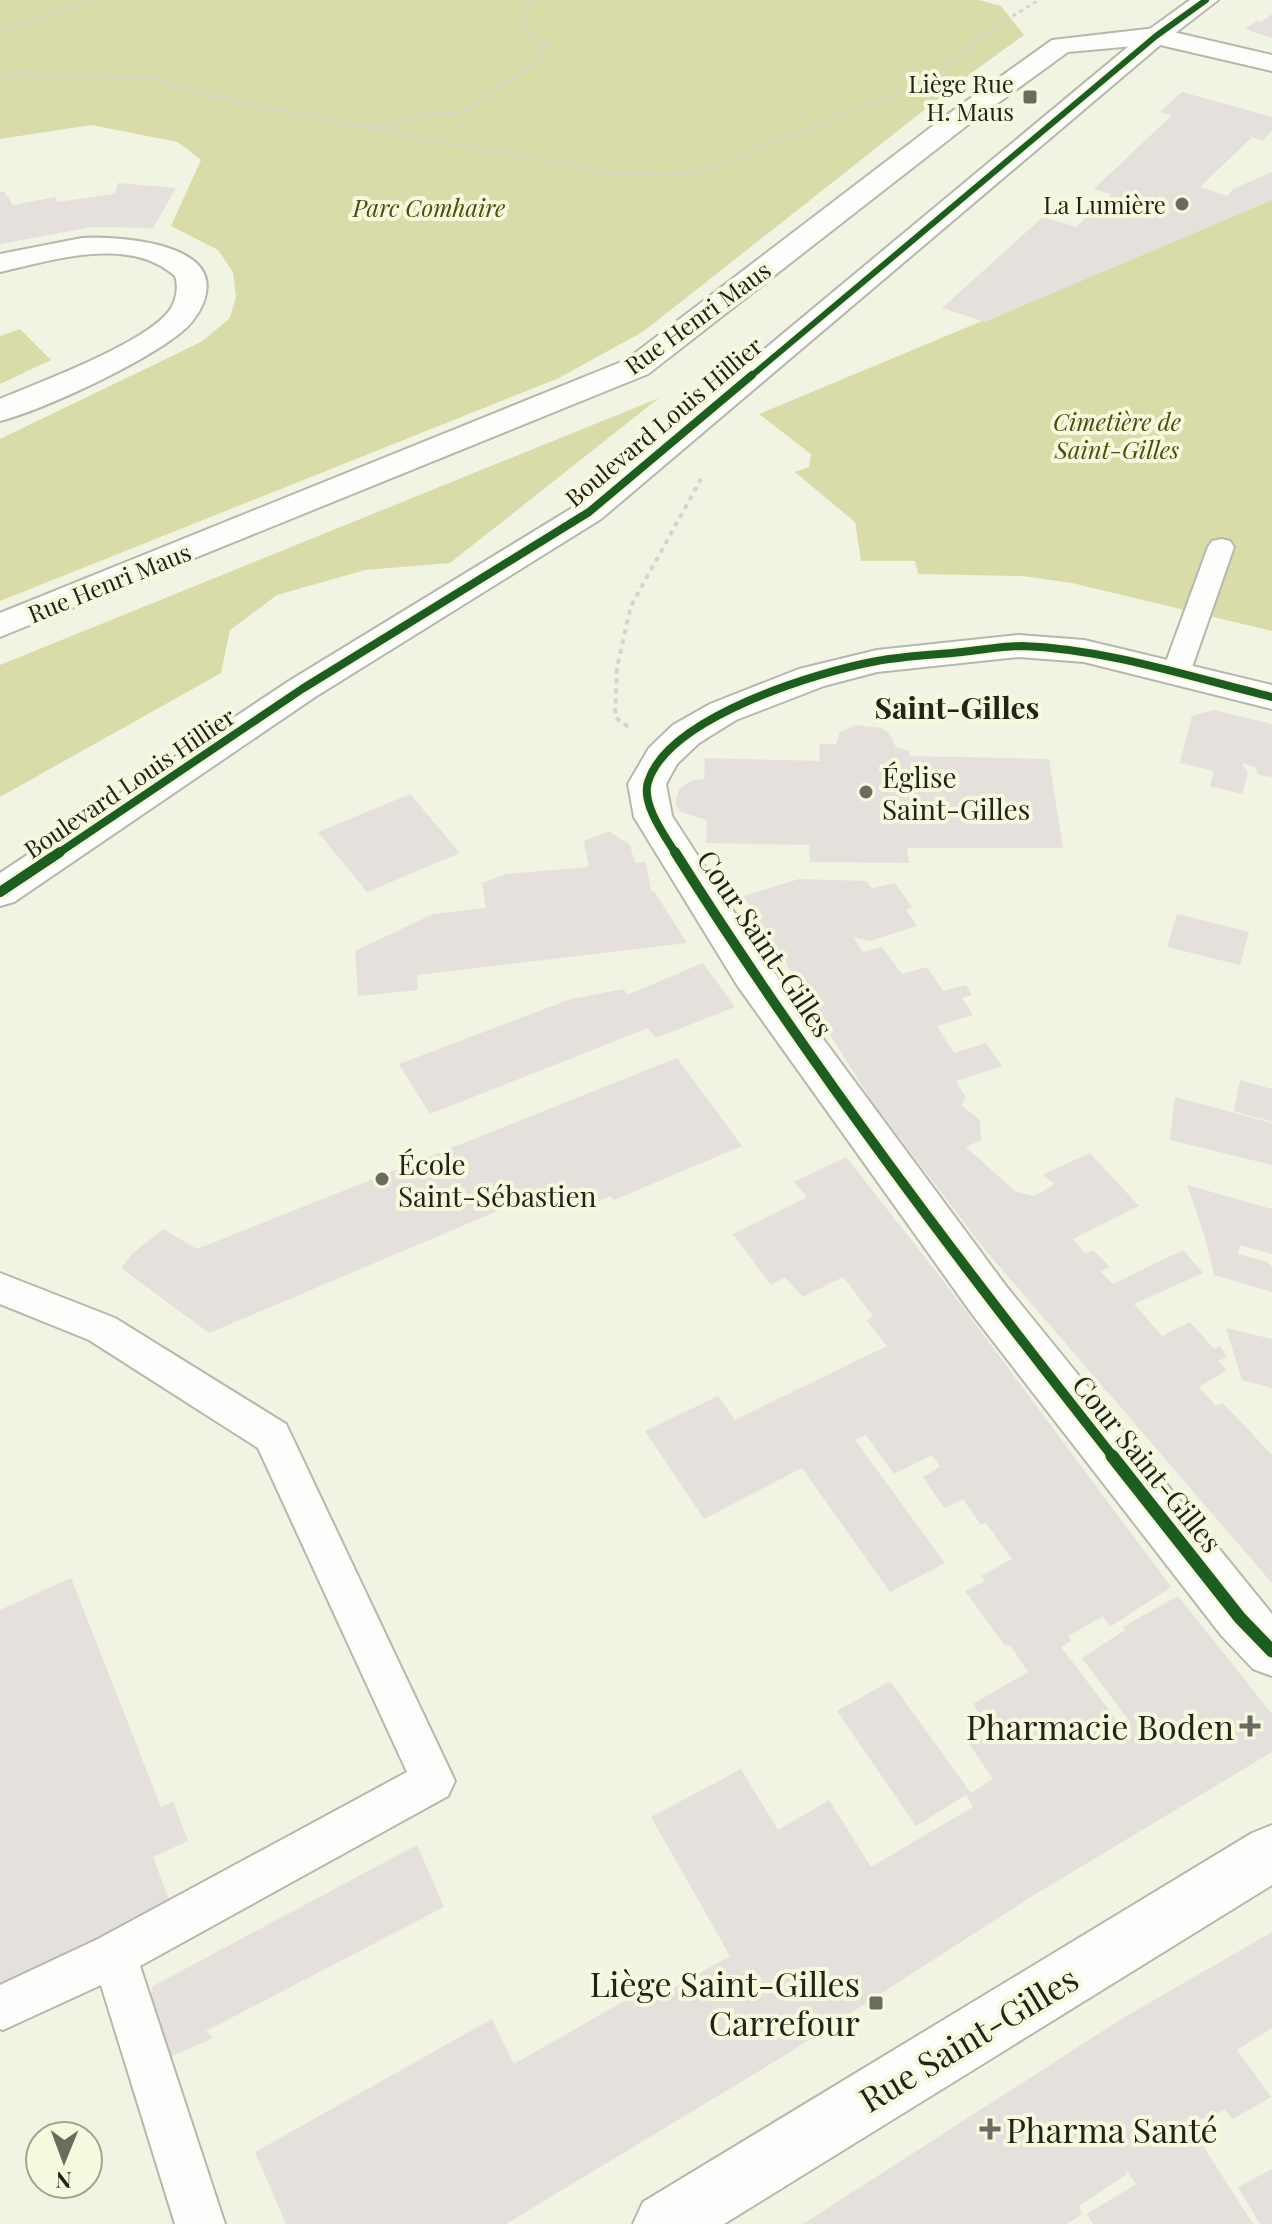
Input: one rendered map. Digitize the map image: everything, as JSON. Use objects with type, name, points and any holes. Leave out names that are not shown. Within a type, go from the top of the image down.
[{"type":"street","name":"Boulevard Louis Hillier","points":[[0,892],[302,689],[589,512],[1156,36],[1206,0]]},
{"type":"street","name":"Rue Henri Maus","points":[[0,626],[637,367],[956,121],[1061,45],[1156,36],[1272,63]]},
{"type":"street","points":[[0,263],[85,246],[127,246],[176,262],[191,277],[193,293],[177,320],[136,348],[0,411]]},
{"type":"street","name":"Cour Saint-Gilles","points":[[1272,697],[1084,651],[1019,646],[877,661],[812,677],[723,712],[686,734],[662,757],[647,784],[653,817],[752,974],[989,1300],[1240,1618],[1272,1651]]},
{"type":"street","name":"Rue Saint-Gilles","points":[[665,2224],[1272,1853]]},
{"type":"lane","points":[[1176,673],[1221,547]]},
{"type":"lane","points":[[0,1288],[102,1329],[272,1436],[433,1781],[114,1955],[3,2007]]},
{"type":"lane","points":[[114,1955],[200,2224]]},
{"type":"path","points":[[0,28],[18,26],[90,0]]},
{"type":"path","points":[[369,128],[426,114],[462,113],[528,68],[546,46],[526,32],[523,10],[536,0]]},
{"type":"path","points":[[0,77],[11,73],[152,79],[246,104],[615,174],[690,175],[927,82],[993,28],[1039,0]]},
{"type":"path","points":[[662,757],[615,717],[617,667],[631,606],[702,478],[724,396]]},
{"type":"green space","name":"Parc Comhaire","points":[[0,0],[979,0],[1001,6],[1024,35],[966,77],[644,331],[559,378],[0,601],[0,439],[201,342],[230,318],[236,297],[233,272],[218,250],[171,226],[201,160],[178,142],[91,125],[0,139]]},
{"type":"green space","name":"Cimetière de Saint-Gilles","points":[[1272,200],[1272,631],[1072,583],[1022,576],[918,574],[915,561],[861,561],[855,522],[795,472],[809,467],[811,454],[759,414]]},
{"type":"green space","points":[[20,329],[51,360],[0,384],[0,336]]},
{"type":"green space","points":[[659,398],[450,563],[365,570],[277,595],[230,630],[221,673],[0,797],[0,665]]},
{"type":"building","points":[[1272,14],[1272,38],[1245,29],[1257,21],[1261,22]]},
{"type":"building","name":"La Lumière","points":[[1182,92],[1272,117],[1272,130],[1263,141],[1252,137],[1200,187],[1227,196],[1233,189],[1272,172],[1272,200],[985,322],[942,308],[1043,217],[1076,227],[1111,194],[1094,189],[1172,115],[1160,112]]},
{"type":"building","points":[[118,183],[176,188],[153,228],[92,227],[0,244],[0,192],[4,191],[13,205],[56,197],[57,202],[115,194]]},
{"type":"building","points":[[1214,710],[1272,724],[1272,777],[1259,775],[1255,767],[1242,763],[1248,773],[1242,794],[1210,786],[1214,771],[1180,763],[1192,716]]},
{"type":"building","name":"Église Saint-Gilles","points":[[855,725],[881,728],[889,733],[896,747],[909,751],[910,756],[1049,759],[1063,848],[907,848],[909,863],[810,862],[809,845],[706,843],[707,820],[681,812],[675,804],[679,789],[691,781],[704,779],[705,758],[820,761],[819,744],[836,744],[840,732]]},
{"type":"building","points":[[410,794],[460,853],[367,892],[318,832]]},
{"type":"building","points":[[609,831],[630,845],[635,863],[646,862],[651,891],[654,891],[687,943],[417,975],[418,990],[358,996],[355,951],[433,914],[486,908],[482,883],[506,874],[589,867],[584,841]]},
{"type":"building","points":[[799,879],[867,881],[872,888],[895,883],[912,907],[906,910],[917,926],[870,941],[853,937],[863,952],[882,947],[902,974],[927,967],[943,991],[966,985],[972,995],[962,998],[973,1015],[937,1026],[954,1053],[986,1043],[1002,1066],[956,1081],[966,1098],[961,1105],[980,1120],[981,1140],[966,1147],[1016,1192],[1034,1196],[1055,1184],[1042,1175],[1090,1153],[1139,1206],[1073,1239],[1085,1254],[1093,1250],[1110,1267],[1100,1271],[1113,1284],[1183,1250],[1203,1273],[1134,1304],[1162,1336],[1190,1322],[1214,1349],[1220,1346],[1227,1357],[1218,1361],[1227,1370],[1199,1387],[1216,1406],[1223,1403],[1272,1455],[1272,1583],[986,1251],[873,1103],[743,896]]},
{"type":"building","points":[[1177,914],[1249,932],[1240,965],[1167,947]]},
{"type":"building","points":[[703,963],[735,1007],[656,1038],[648,1028],[430,1114],[399,1064],[571,999],[624,989],[627,995]]},
{"type":"building","points":[[677,1058],[742,1146],[614,1200],[610,1196],[581,1210],[564,1183],[209,1333],[121,1268],[132,1254],[163,1229],[197,1249]]},
{"type":"building","points":[[1240,1080],[1272,1089],[1272,1122],[1234,1111]]},
{"type":"building","points":[[1175,1097],[1272,1123],[1272,1165],[1170,1140]]},
{"type":"building","points":[[846,1157],[939,1275],[1171,1587],[1110,1627],[1103,1616],[1068,1636],[1071,1641],[1061,1647],[1122,1727],[1130,1722],[1082,1658],[1125,1630],[1123,1627],[1178,1596],[1272,1714],[1272,1752],[1034,1895],[787,2054],[506,2224],[286,2224],[255,2152],[492,2019],[514,2064],[659,1981],[670,1990],[730,1956],[651,1817],[741,1769],[778,1830],[829,1800],[871,1867],[973,1807],[966,1795],[916,1826],[837,1711],[890,1681],[971,1793],[993,1779],[969,1744],[991,1732],[973,1704],[1028,1672],[965,1591],[985,1581],[981,1576],[1012,1559],[986,1523],[981,1525],[963,1499],[944,1508],[923,1477],[940,1467],[932,1455],[894,1474],[866,1435],[855,1440],[945,1563],[890,1592],[802,1468],[704,1519],[645,1431],[718,1396],[735,1420],[887,1346],[866,1320],[873,1316],[843,1277],[803,1297],[785,1277],[771,1285],[733,1234],[807,1197],[794,1182]]},
{"type":"building","points":[[1187,1185],[1272,1209],[1272,1254],[1240,1245],[1238,1254],[1268,1262],[1272,1267],[1272,1292],[1214,1275]]},
{"type":"building","points":[[1226,1328],[1272,1339],[1272,1388],[1242,1380]]},
{"type":"building","points":[[71,1578],[161,1807],[173,1802],[188,1841],[153,1857],[174,1913],[0,2000],[0,1610]]},
{"type":"building","points":[[417,1845],[444,1907],[206,2031],[213,2038],[163,2060],[145,2014],[153,1986]]},
{"type":"building","points":[[1272,1932],[1272,2028],[1237,2050],[1271,2097],[1233,2119],[1225,2110],[1189,2124],[1253,2224],[1093,2224],[1087,2214],[1136,2184],[1122,2165],[1127,2174],[1079,2206],[1082,2214],[1067,2224],[803,2224],[1123,2018]]},
{"type":"building","points":[[1272,2169],[1272,2224],[1260,2224],[1238,2187]]},
{"type":"cycle path","points":[[0,892],[302,689],[589,512],[1156,36],[1206,0]]},
{"type":"cycle path","points":[[1272,697],[1084,651],[1019,646],[877,661],[812,677],[723,712],[686,734],[662,757],[647,784],[653,817],[752,974],[989,1300],[1240,1618],[1272,1651]]},
{"type":"place","name":"Liège Rue H. Maus","points":[[1030,97]]},
{"type":"place","name":"La Lumière","points":[[1182,204]]},
{"type":"place","name":"Église Saint-Gilles","points":[[866,792]]},
{"type":"place","name":"École Saint-Sébastien","points":[[382,1179]]},
{"type":"place","name":"Pharmacie Boden","points":[[1250,1726]]},
{"type":"place","name":"Liège Saint-Gilles Carrefour","points":[[876,2003]]},
{"type":"place","name":"Pharma Santé","points":[[990,2129]]},
{"type":"district","name":"Saint-Gilles","points":[[957,707]]}]
